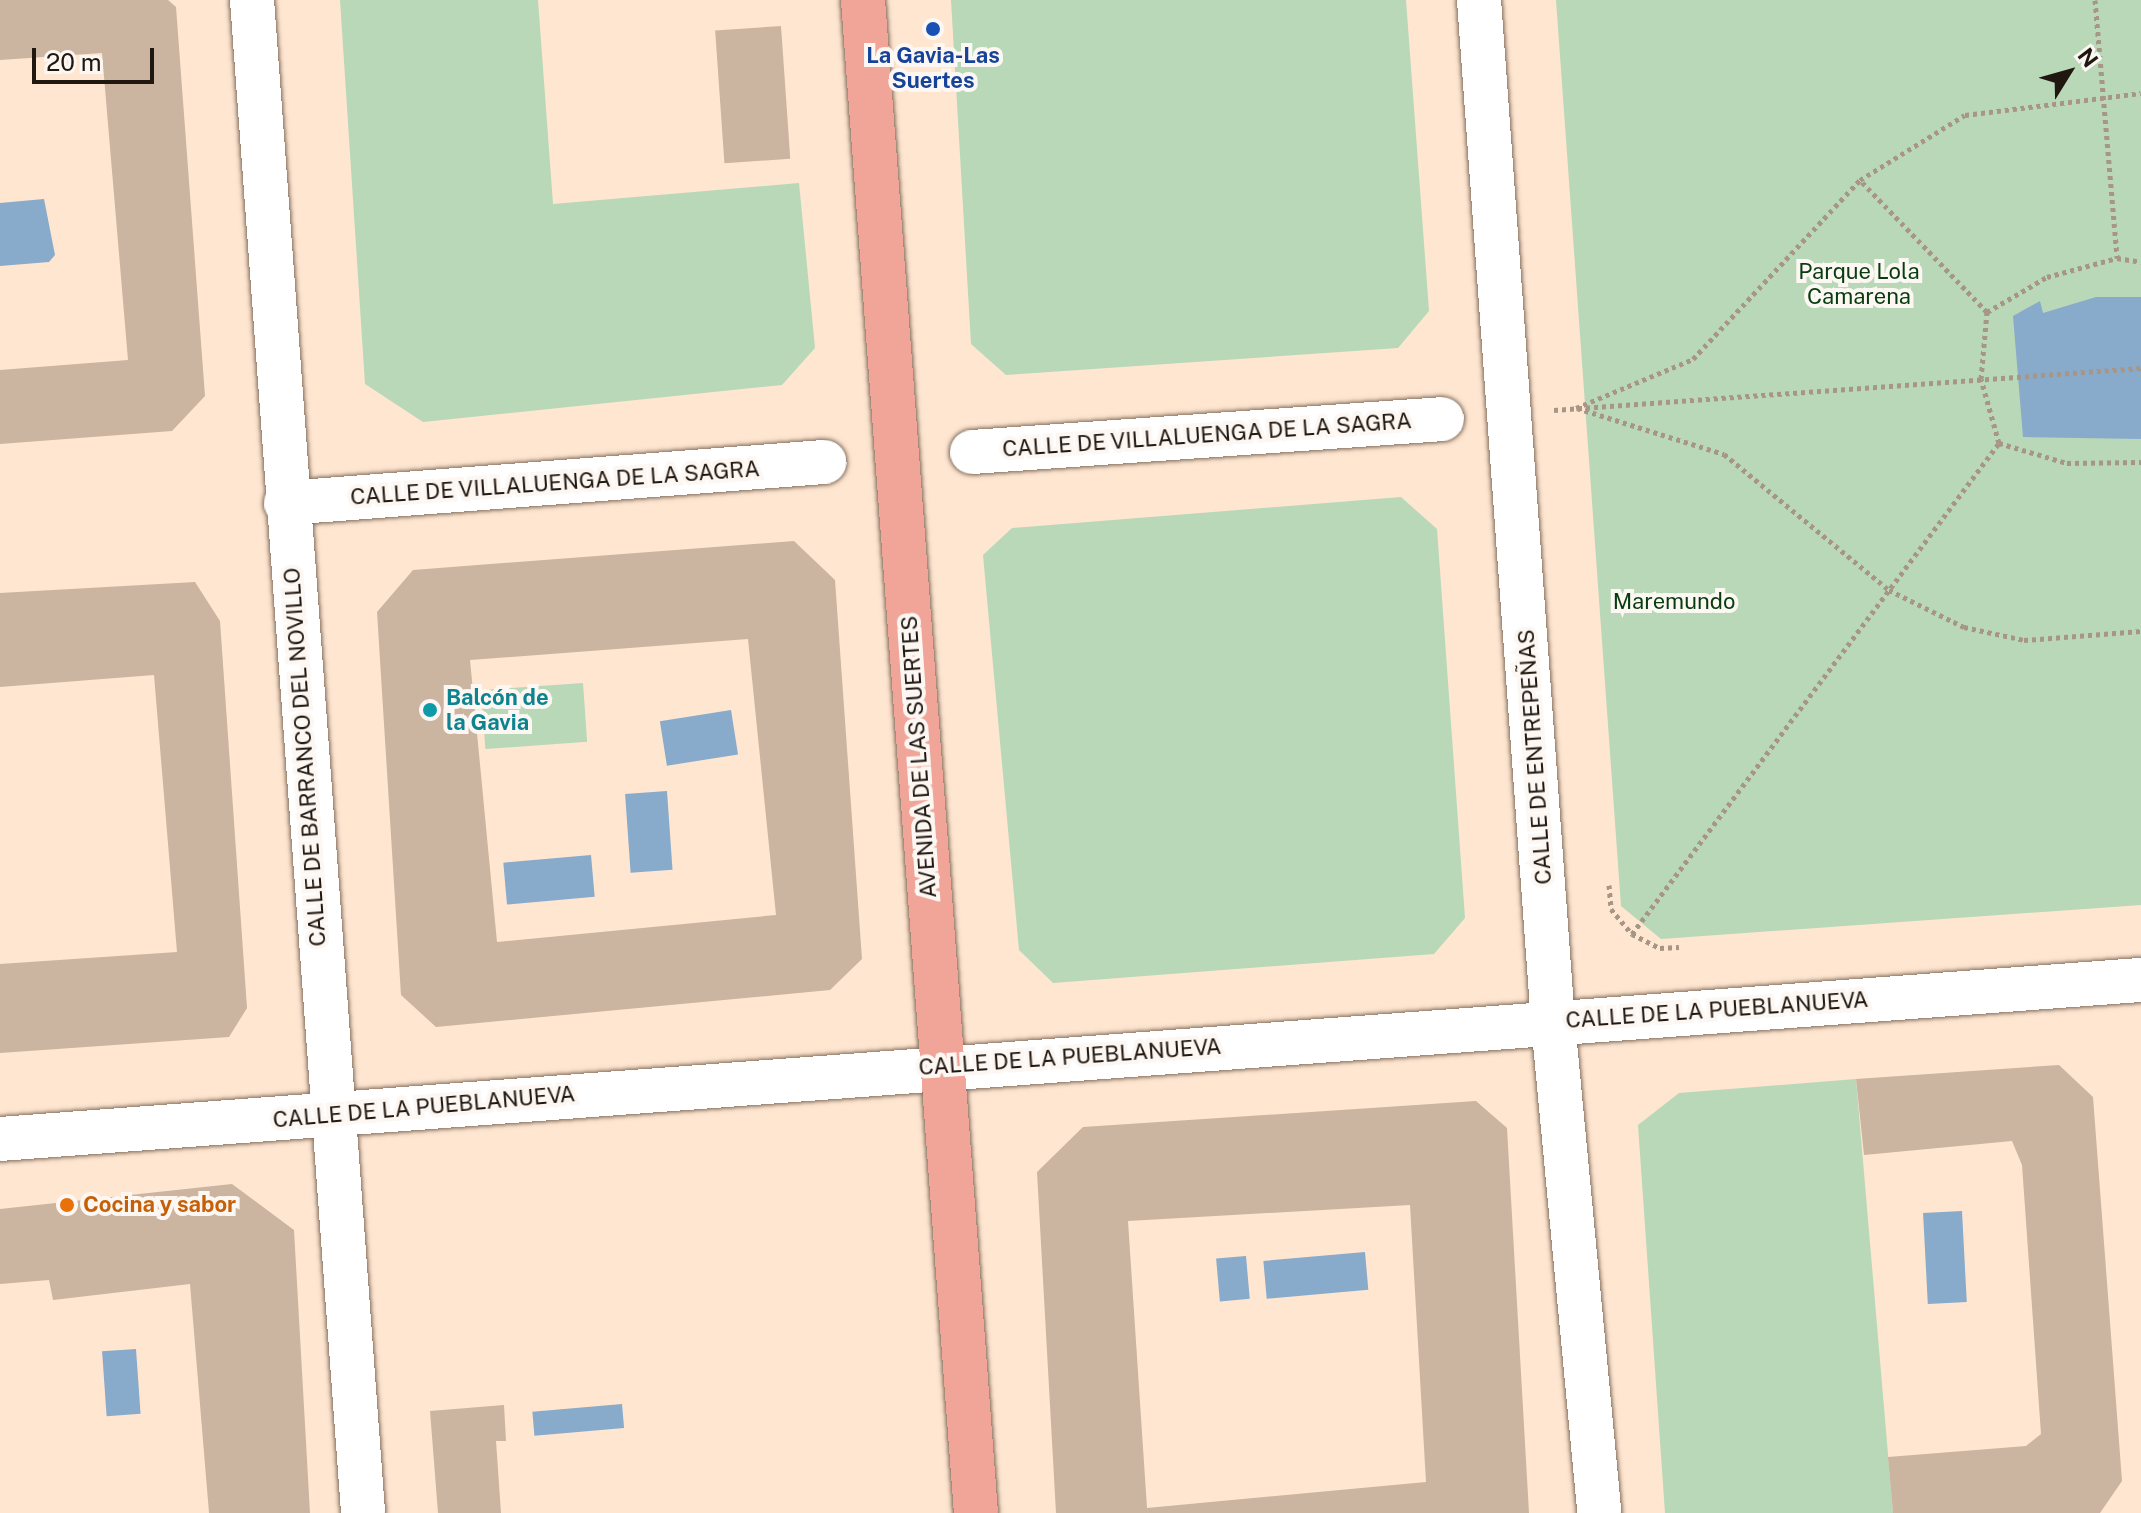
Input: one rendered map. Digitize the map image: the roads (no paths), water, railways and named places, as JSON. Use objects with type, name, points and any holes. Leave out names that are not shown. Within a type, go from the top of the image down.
[{"type":"main road","name":"AVENIDA DE LAS SUERTES","points":[[863,0],[976,1513]]},
{"type":"street","name":"CALLE DE BARRANCO DEL NOVILLO","points":[[252,0],[286,503],[363,1513]]},
{"type":"street","name":"CALLE DE ENTREPEÑAS","points":[[1479,0],[1553,1022],[1599,1513]]},
{"type":"street","name":"CALLE DE VILLALUENGA DE LA SAGRA","points":[[972,452],[1442,419]]},
{"type":"street","name":"CALLE DE VILLALUENGA DE LA SAGRA","points":[[286,503],[824,462]]},
{"type":"street","name":"CALLE DE LA PUEBLANUEVA","points":[[0,1139],[942,1065],[2141,980]]},
{"type":"water","points":[[44,199],[55,255],[49,262],[0,266],[0,203]]},
{"type":"water","points":[[2096,297],[2141,297],[2141,439],[2023,437],[2013,316],[2040,301],[2043,313]]},
{"type":"water","points":[[731,710],[738,754],[667,766],[660,721]]},
{"type":"water","points":[[667,791],[673,870],[631,873],[625,794]]},
{"type":"water","points":[[591,855],[595,897],[507,905],[503,863]]},
{"type":"water","points":[[1962,1211],[1967,1302],[1928,1304],[1923,1213]]},
{"type":"water","points":[[1365,1252],[1368,1290],[1267,1299],[1263,1261]]},
{"type":"water","points":[[1246,1256],[1250,1299],[1220,1301],[1216,1259]]},
{"type":"water","points":[[136,1349],[141,1414],[107,1416],[102,1351]]},
{"type":"water","points":[[622,1404],[624,1428],[534,1436],[532,1412]]},
{"type":"place","name":"La Gavia-Las Suertes","points":[[933,29]]},
{"type":"place","name":"Balcón de la Gavia","points":[[430,710]]},
{"type":"place","name":"Cocina y sabor","points":[[67,1205]]},
{"type":"park label","name":"Parque Lola Camarena","points":[[1859,284]]},
{"type":"park label","name":"Maremundo","points":[[1674,602]]}]
